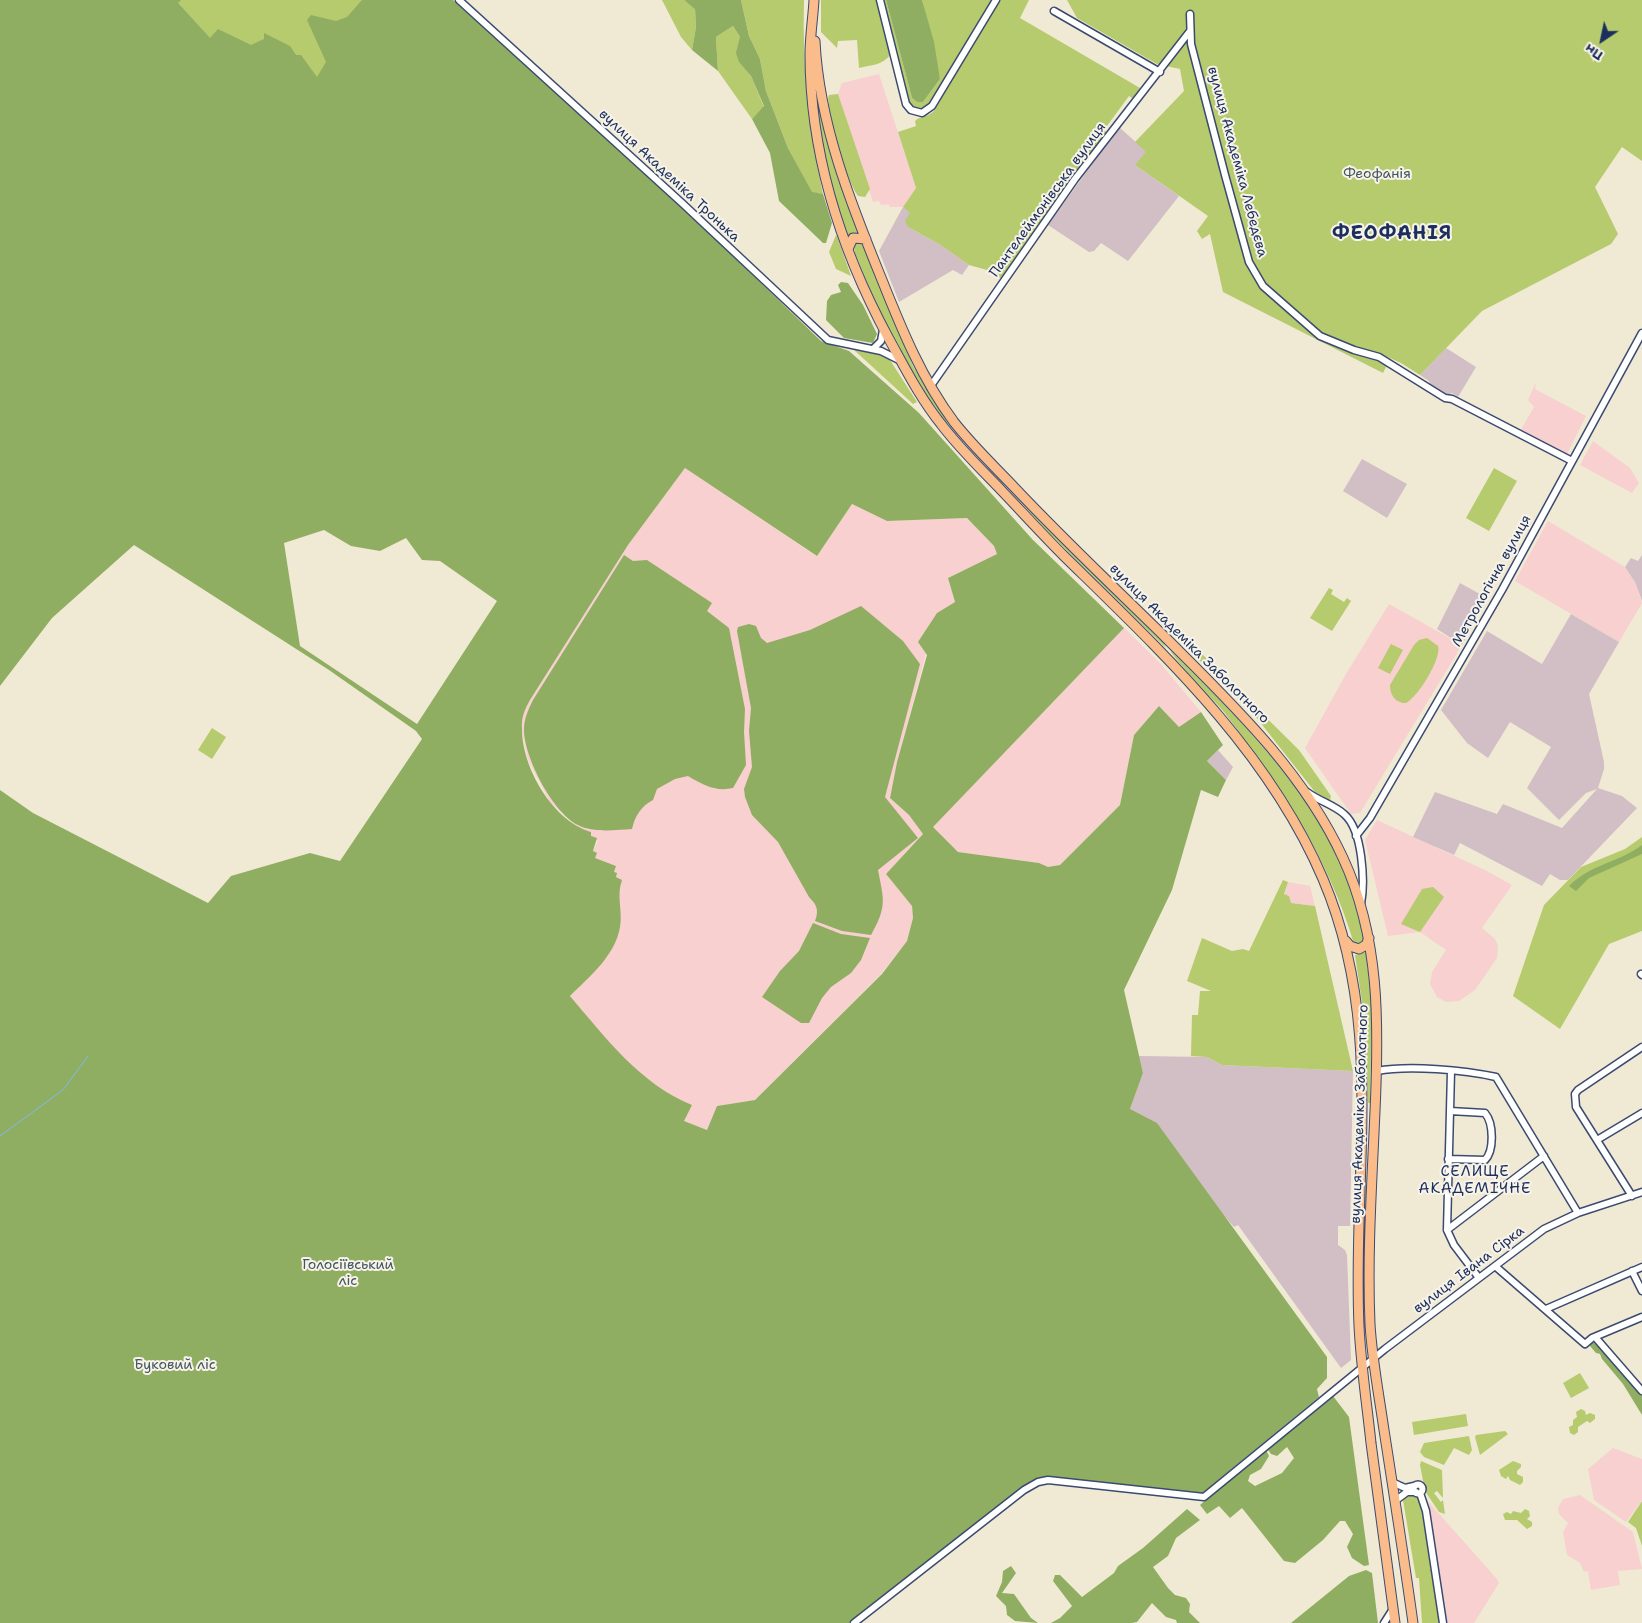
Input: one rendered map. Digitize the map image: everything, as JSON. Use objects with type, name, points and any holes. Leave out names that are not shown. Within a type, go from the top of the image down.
[{"type":"highway","name":"вулиця Академіка Заболотного","points":[[814,0],[810,60],[817,133],[826,183],[838,224],[848,249],[883,328],[901,361],[924,400],[959,446],[1059,551],[1178,667],[1222,719],[1270,785],[1305,841],[1326,887],[1345,941],[1357,1002],[1362,1057],[1358,1261],[1362,1369],[1395,1623]]},
{"type":"highway","name":"вулиця Академіка Заболотного","points":[[812,21],[818,77],[827,120],[866,239],[898,318],[930,387],[968,439],[1060,534],[1221,693],[1256,731],[1301,788],[1337,845],[1360,905],[1369,938],[1377,1000],[1377,1071],[1370,1293],[1374,1359],[1413,1623]]},
{"type":"highway","points":[[848,249],[848,245],[853,238],[857,236],[866,239]]},
{"type":"highway","points":[[1345,941],[1350,946],[1359,949],[1366,945],[1369,938]]},
{"type":"street","name":"вулиця Академіка Тронька","points":[[459,0],[682,203],[828,340],[873,349],[901,361]]},
{"type":"street","points":[[880,0],[906,104],[910,110],[922,113],[932,106],[996,0]]},
{"type":"street","points":[[1054,11],[1160,72]]},
{"type":"street","name":"вулиця Академіка Лебедєва","points":[[1190,14],[1191,44],[1249,262],[1263,286],[1320,336],[1379,357],[1445,398],[1452,399],[1572,461]]},
{"type":"street","name":"Пантелеймонівська вулиця","points":[[930,387],[1075,180],[1190,31]]},
{"type":"street","points":[[873,349],[881,341],[883,328]]},
{"type":"street","name":"Метрологічна вулиця","points":[[1356,836],[1370,818],[1461,663],[1642,333]]},
{"type":"street","points":[[1301,788],[1316,799],[1345,815],[1356,836],[1363,878],[1360,905]]},
{"type":"street","points":[[1632,1196],[1576,1107],[1575,1094],[1578,1090],[1642,1047]]},
{"type":"street","points":[[1377,1071],[1389,1069],[1472,1072],[1496,1077],[1578,1213]]},
{"type":"street","points":[[1451,1071],[1447,1230],[1454,1246],[1479,1278]]},
{"type":"street","points":[[1448,1159],[1485,1160],[1490,1153],[1491,1134],[1490,1120],[1485,1113],[1450,1111]]},
{"type":"street","points":[[1597,1140],[1642,1113]]},
{"type":"street","points":[[1447,1230],[1544,1156]]},
{"type":"street","name":"вулиця Івана Сірка","points":[[854,1623],[1024,1490],[1038,1482],[1072,1481],[1204,1497],[1374,1359],[1552,1224],[1586,1210],[1642,1192]]},
{"type":"street","points":[[1495,1266],[1585,1344],[1593,1338],[1642,1318]]},
{"type":"street","points":[[1546,1309],[1642,1266]]},
{"type":"street","points":[[1632,1271],[1642,1291]]},
{"type":"street","points":[[1593,1338],[1642,1391]]},
{"type":"street","points":[[1392,1482],[1405,1488],[1417,1490]]},
{"type":"street","points":[[1395,1501],[1407,1492],[1417,1490]]},
{"type":"street","points":[[1417,1490],[1426,1511],[1443,1623]]},
{"type":"street","points":[[1384,1623],[1393,1609]]},
{"type":"shaded area","points":[[879,74],[916,188],[903,207],[890,207],[888,204],[881,205],[879,201],[873,202],[838,94],[842,83]]},
{"type":"shaded area","points":[[1119,127],[1147,152],[1135,165],[1179,196],[1128,261],[1101,243],[1094,251],[1089,252],[1048,225]]},
{"type":"shaded area","points":[[903,207],[911,213],[908,227],[939,244],[969,265],[962,275],[953,270],[899,302],[879,251]]},
{"type":"shaded area","points":[[1446,348],[1476,367],[1458,397],[1452,393],[1448,395],[1430,384],[1429,381],[1420,375]]},
{"type":"shaded area","points":[[1536,382],[1535,389],[1586,416],[1566,456],[1520,431],[1534,407],[1528,400]]},
{"type":"shaded area","points":[[1593,441],[1630,468],[1639,483],[1632,493],[1580,465]]},
{"type":"shaded area","points":[[1362,459],[1407,484],[1387,518],[1343,491]]},
{"type":"shaded area","points":[[685,468],[816,556],[852,504],[887,521],[967,518],[994,546],[997,554],[948,578],[955,602],[937,613],[897,762],[890,798],[909,815],[923,834],[886,874],[912,906],[913,918],[907,941],[882,973],[755,1100],[717,1106],[708,1130],[683,1121],[692,1105],[678,1100],[643,1076],[619,1054],[570,996],[608,956],[620,926],[618,890],[622,880],[616,877],[614,872],[616,866],[595,858],[593,851],[598,841],[591,836],[591,832],[578,828],[550,802],[528,760],[521,727],[524,713],[530,700],[628,545]]},
{"type":"shaded area","points":[[1548,521],[1625,567],[1635,582],[1642,603],[1619,642],[1515,581]]},
{"type":"shaded area","points":[[1642,555],[1642,601],[1635,582],[1625,567],[1631,558],[1638,561]]},
{"type":"shaded area","points":[[1460,583],[1487,598],[1462,645],[1437,629]]},
{"type":"shaded area","points":[[1389,604],[1462,645],[1360,813],[1351,814],[1305,748],[1346,674]]},
{"type":"shaded area","points":[[1571,614],[1619,642],[1589,694],[1604,762],[1604,769],[1598,788],[1622,796],[1637,808],[1568,880],[1560,880],[1550,874],[1542,886],[1460,843],[1454,855],[1413,837],[1435,792],[1497,814],[1503,804],[1562,828],[1597,789],[1586,793],[1559,820],[1527,788],[1551,747],[1510,722],[1488,758],[1467,743],[1441,710],[1487,631],[1542,664]]},
{"type":"shaded area","points":[[1124,628],[1161,664],[1201,712],[1179,727],[1159,706],[1134,735],[1120,805],[1060,865],[1048,868],[1039,863],[958,852],[932,827]]},
{"type":"shaded area","points":[[1218,750],[1233,767],[1226,780],[1207,761]]},
{"type":"shaded area","points":[[1377,820],[1487,871],[1512,885],[1482,928],[1495,939],[1498,946],[1497,958],[1475,990],[1459,1001],[1446,1002],[1437,997],[1430,984],[1432,972],[1446,950],[1420,932],[1388,936],[1365,840]]},
{"type":"shaded area","points":[[1288,882],[1310,886],[1315,906],[1291,903],[1284,895]]},
{"type":"shaded area","points":[[1139,1056],[1207,1057],[1222,1065],[1353,1071],[1350,1226],[1338,1226],[1338,1245],[1345,1250],[1347,1255],[1351,1360],[1341,1368],[1238,1225],[1234,1227],[1130,1109],[1143,1073]]},
{"type":"shaded area","points":[[1613,1448],[1642,1459],[1642,1500],[1626,1522],[1594,1500],[1588,1469]]},
{"type":"shaded area","points":[[1580,1495],[1633,1532],[1642,1569],[1618,1571],[1620,1585],[1591,1590],[1588,1571],[1584,1572],[1580,1563],[1567,1555],[1563,1532],[1568,1523],[1559,1514],[1558,1508],[1563,1499]]},
{"type":"shaded area","points":[[1425,1498],[1499,1583],[1474,1623],[1443,1623]]},
{"type":"green space","name":"Голосіївський ліс","points":[[0,0],[181,0],[178,3],[210,38],[218,29],[251,45],[264,39],[264,33],[290,46],[296,55],[301,55],[317,77],[326,62],[307,20],[311,15],[336,21],[347,17],[362,0],[453,0],[680,205],[821,341],[849,351],[919,413],[1033,540],[1124,628],[933,827],[958,852],[1039,863],[1048,867],[1060,865],[1120,805],[1134,735],[1159,706],[1179,727],[1201,712],[1223,745],[1207,761],[1226,780],[1218,797],[1201,790],[1172,890],[1124,990],[1143,1073],[1130,1109],[1157,1123],[1327,1357],[1327,1378],[1317,1389],[1319,1397],[1201,1494],[1048,1477],[1030,1483],[850,1623],[0,1623],[0,790],[33,813],[208,903],[231,876],[310,853],[340,861],[422,739],[416,731],[329,670],[134,545],[52,618],[0,686]],"holes":[[[685,468],[817,556],[852,504],[887,521],[967,518],[994,546],[997,554],[948,578],[955,602],[937,613],[918,642],[927,655],[897,762],[890,798],[909,815],[923,834],[886,874],[912,906],[913,918],[907,941],[882,974],[755,1100],[717,1106],[707,1130],[684,1121],[692,1105],[673,1096],[640,1072],[611,1043],[570,996],[601,965],[613,947],[620,927],[620,886],[622,880],[616,877],[617,873],[614,872],[616,866],[595,858],[597,853],[593,851],[597,838],[591,836],[591,832],[577,826],[564,817],[542,791],[527,760],[523,744],[522,725],[526,707],[530,700],[628,545]],[[324,530],[351,546],[380,551],[406,538],[422,560],[440,561],[497,601],[417,724],[300,646],[284,543]]]},
{"type":"green space","points":[[167,0],[390,0],[289,150]]},
{"type":"green space","points":[[662,0],[684,0],[695,8],[696,27],[692,50],[681,37]]},
{"type":"green space","points":[[684,0],[741,0],[749,36],[760,59],[766,91],[788,148],[812,192],[823,194],[832,223],[826,243],[823,243],[779,201],[770,153],[752,119],[764,106],[751,76],[739,62],[736,53],[740,37],[733,26],[716,37],[718,71],[692,50],[696,27],[695,9]]},
{"type":"green space","points":[[741,0],[804,0],[805,73],[814,146],[823,194],[812,193],[788,148],[766,91],[760,59],[749,36]]},
{"type":"green space","points":[[821,0],[877,0],[890,55],[880,63],[859,68],[857,40],[838,41],[837,48],[821,32]]},
{"type":"green space","points":[[884,0],[886,0],[912,98],[917,102],[923,102],[940,79],[922,0],[992,0],[925,108],[916,110],[909,102]]},
{"type":"green space","points":[[886,0],[922,0],[934,42],[940,79],[923,102],[917,102],[912,98]]},
{"type":"green space","points":[[1000,0],[1029,0],[1020,18],[1140,88],[1133,99],[1129,96],[1104,130],[1108,133],[1002,279],[987,270],[969,265],[939,244],[908,227],[905,221],[910,213],[903,207],[916,188],[898,132],[916,126],[915,121],[917,119],[934,111]]},
{"type":"green space","name":"Феофанія","points":[[1067,0],[1642,0],[1642,161],[1622,147],[1595,187],[1618,234],[1611,244],[1482,311],[1420,375],[1401,363],[1381,354],[1378,361],[1387,365],[1383,373],[1223,292],[1210,234],[1202,239],[1197,231],[1208,216],[1135,165],[1146,152],[1135,142],[1184,91],[1180,69],[1157,64],[1077,18]]},
{"type":"green space","points":[[733,26],[740,37],[740,62],[751,76],[764,107],[752,119],[718,71],[716,37]]},
{"type":"green space","points":[[813,63],[859,232],[845,238],[822,143]]},
{"type":"green space","points":[[838,94],[870,189],[865,197],[858,196],[853,187],[843,163],[835,135],[828,98],[829,95]]},
{"type":"green space","points":[[836,235],[851,276],[836,269],[829,252]]},
{"type":"green space","points":[[856,242],[862,243],[913,366],[947,421],[1052,533],[1163,642],[1166,648],[1050,534],[946,422],[919,385],[875,302],[855,253],[854,247]]},
{"type":"green space","points":[[841,282],[848,283],[863,305],[877,334],[873,343],[844,338],[826,320],[827,301],[831,295],[841,292],[838,285]]},
{"type":"green space","points":[[853,349],[888,357],[917,402],[913,404]]},
{"type":"green space","points":[[1494,468],[1517,481],[1489,531],[1466,518]]},
{"type":"green space","points":[[624,555],[633,561],[647,560],[712,603],[707,611],[729,628],[745,709],[746,765],[733,788],[721,789],[710,787],[688,776],[675,779],[657,789],[653,800],[639,812],[632,829],[597,830],[584,828],[569,819],[550,797],[534,769],[525,741],[524,726],[533,700]]},
{"type":"green space","points":[[1329,588],[1333,590],[1331,594],[1344,602],[1347,598],[1351,601],[1332,631],[1310,618]]},
{"type":"green space","points":[[861,606],[903,641],[920,664],[885,797],[918,838],[878,870],[883,903],[880,917],[871,935],[842,931],[815,921],[817,911],[815,905],[778,842],[752,815],[744,789],[752,767],[749,731],[751,708],[737,631],[738,627],[749,624],[756,626],[761,638],[767,643],[810,630]]},
{"type":"green space","points":[[1427,638],[1438,646],[1433,668],[1411,699],[1406,703],[1399,702],[1392,695],[1390,685],[1414,645],[1419,640]]},
{"type":"green space","points":[[1391,644],[1403,650],[1390,674],[1378,668]]},
{"type":"green space","points":[[1170,650],[1254,737],[1311,810],[1327,836],[1345,873],[1364,939],[1361,945],[1354,944],[1331,881],[1316,851],[1264,766],[1224,712]]},
{"type":"green space","points":[[1198,654],[1202,654],[1299,750],[1331,796],[1330,801],[1315,792],[1252,712],[1197,658]]},
{"type":"green space","points":[[212,728],[226,737],[212,759],[198,750]]},
{"type":"green space","points":[[1642,837],[1642,931],[1609,944],[1560,1029],[1513,996],[1544,905],[1581,867],[1625,849]]},
{"type":"green space","points":[[1642,845],[1642,854],[1589,878],[1576,891],[1569,886],[1586,873],[1624,856]]},
{"type":"green space","points":[[1283,880],[1288,882],[1284,894],[1289,896],[1291,903],[1315,906],[1353,1071],[1222,1065],[1207,1057],[1191,1056],[1192,1015],[1198,1015],[1200,991],[1211,991],[1187,981],[1202,938],[1232,951],[1243,949],[1249,951]]},
{"type":"green space","points":[[1433,887],[1444,897],[1420,932],[1401,924],[1422,889]]},
{"type":"green space","points":[[813,923],[841,934],[870,938],[861,960],[851,973],[831,987],[822,998],[809,1023],[801,1023],[762,997],[780,971],[799,951]]},
{"type":"green space","points":[[1366,952],[1372,1011],[1370,1103],[1368,1103],[1366,1028],[1355,955]]},
{"type":"green space","points":[[1591,1342],[1597,1344],[1642,1393],[1642,1415],[1623,1384],[1600,1354],[1596,1353],[1590,1346]]},
{"type":"green space","points":[[1580,1373],[1589,1388],[1571,1398],[1563,1383]]},
{"type":"green space","points":[[1333,1396],[1349,1417],[1369,1565],[1364,1566],[1352,1558],[1347,1547],[1353,1534],[1345,1521],[1340,1521],[1323,1540],[1295,1563],[1284,1561],[1242,1508],[1230,1518],[1219,1506],[1207,1514],[1200,1505],[1265,1448],[1269,1456],[1261,1469],[1250,1475],[1248,1481],[1255,1486],[1282,1473],[1294,1458],[1287,1447],[1277,1456],[1271,1454],[1266,1447]]},
{"type":"green space","points":[[1581,1409],[1585,1411],[1586,1415],[1590,1413],[1595,1415],[1595,1419],[1590,1423],[1587,1421],[1578,1427],[1578,1432],[1574,1435],[1570,1433],[1569,1427],[1573,1425],[1573,1420],[1577,1417],[1576,1412]]},
{"type":"green space","points":[[1466,1414],[1468,1426],[1414,1435],[1412,1422]]},
{"type":"green space","points":[[1505,1431],[1508,1434],[1480,1455],[1476,1435]]},
{"type":"green space","points":[[1469,1436],[1472,1450],[1469,1455],[1454,1448],[1444,1465],[1424,1457],[1420,1452],[1424,1443]]},
{"type":"green space","points":[[1421,1461],[1442,1470],[1443,1498],[1437,1491],[1434,1493],[1441,1502],[1443,1500],[1445,1514],[1439,1512],[1425,1491],[1420,1465]]},
{"type":"green space","points":[[1513,1461],[1521,1464],[1517,1471],[1517,1474],[1523,1477],[1523,1482],[1520,1485],[1510,1480],[1508,1476],[1506,1479],[1501,1476],[1499,1470]]},
{"type":"green space","points":[[1415,1494],[1420,1499],[1439,1623],[1422,1623],[1419,1578],[1416,1578],[1403,1500],[1405,1495]]},
{"type":"green space","points":[[1642,1501],[1642,1546],[1636,1528],[1628,1522]]},
{"type":"green space","points":[[1187,1509],[1200,1520],[1176,1538],[1168,1556],[1153,1567],[1175,1595],[1186,1598],[1190,1604],[1189,1612],[1200,1623],[1177,1623],[1176,1620],[1166,1617],[1152,1603],[1137,1622],[1132,1623],[1051,1623],[1060,1618],[1072,1606],[1053,1581],[1055,1575],[1060,1575],[1082,1597],[1114,1573],[1118,1566],[1143,1548]]},
{"type":"green space","points":[[1525,1509],[1529,1511],[1530,1516],[1527,1519],[1532,1522],[1532,1526],[1527,1529],[1517,1520],[1505,1520],[1503,1514],[1507,1512],[1511,1514],[1513,1511],[1521,1513]]},
{"type":"green space","points":[[1011,1566],[1016,1573],[1002,1593],[1014,1594],[1031,1618],[1038,1623],[1015,1621],[1007,1615],[1006,1606],[996,1596],[1002,1582],[1003,1571]]},
{"type":"green space","points":[[1366,1570],[1372,1573],[1378,1623],[1291,1623],[1349,1576]]},
{"type":"waterway","points":[[0,1136],[63,1090],[88,1056]]},
{"type":"district","name":"ФЕОФАНІЯ","points":[[1392,234]]},
{"type":"district","name":"СЕЛИЩЕ АКАДЕМІЧНЕ","points":[[1475,1180]]},
{"type":"park label","name":"Буковий ліс","points":[[175,1365]]}]
